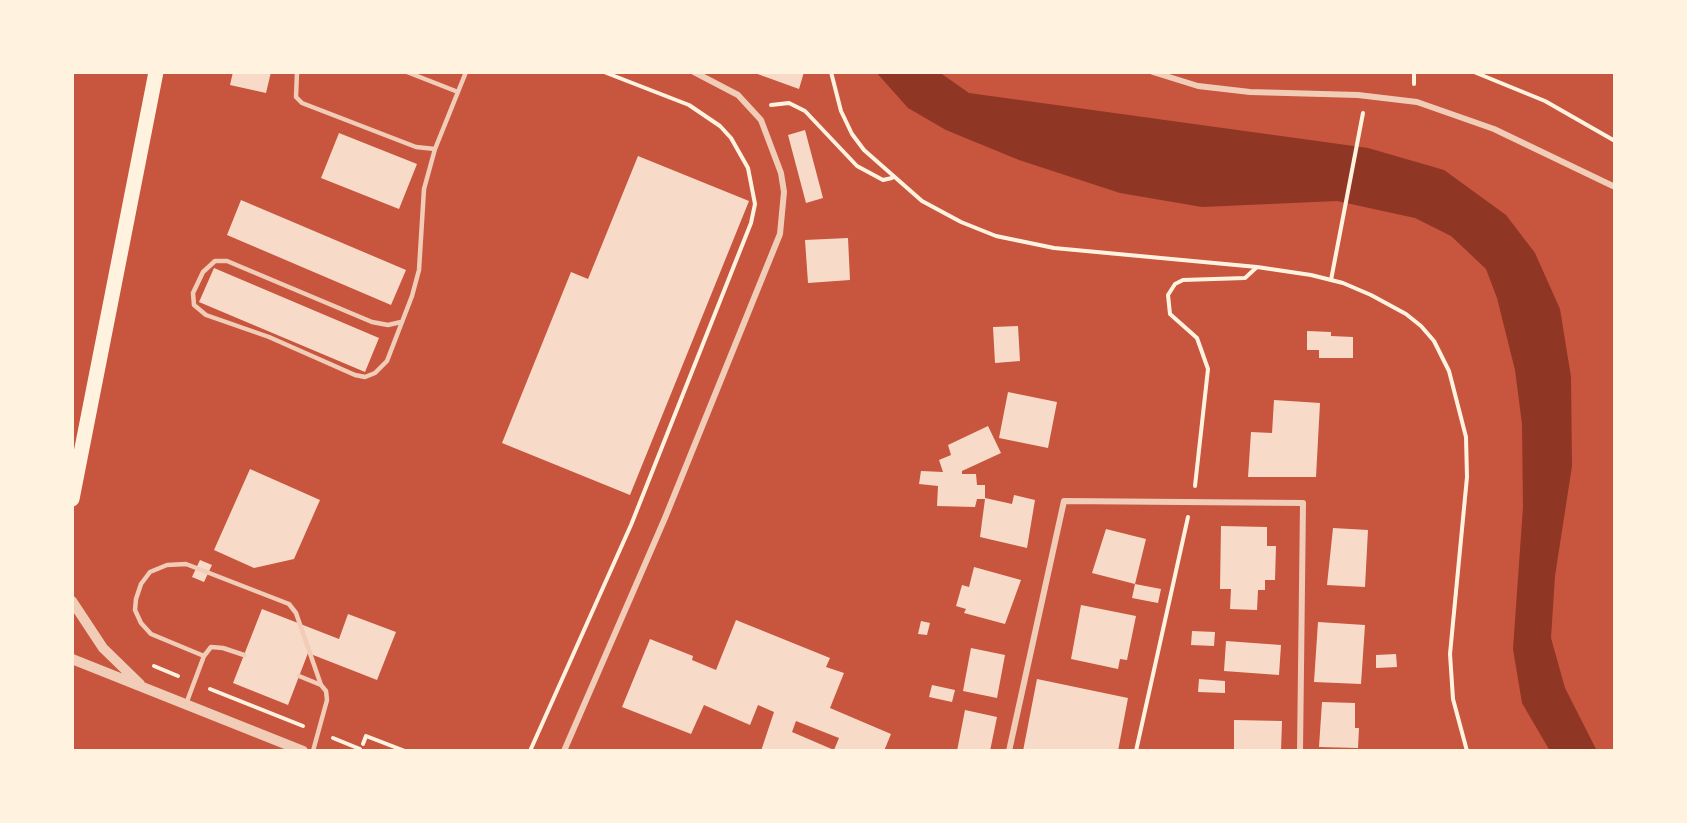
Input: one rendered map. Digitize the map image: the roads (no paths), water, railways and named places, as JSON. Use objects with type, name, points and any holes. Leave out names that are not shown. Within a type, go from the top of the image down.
[{"type":"main road","points":[[72,500],[156,72]]},
{"type":"street","points":[[564,751],[665,518],[780,234],[784,202],[781,173],[769,135],[751,107],[724,86],[694,72]]},
{"type":"street","points":[[1153,72],[1198,86],[1250,92],[1358,95],[1417,102],[1494,129],[1615,187]]},
{"type":"street","points":[[1009,751],[1064,501],[1303,504],[1300,751]]},
{"type":"street","points":[[72,601],[103,648],[145,689]]},
{"type":"street","points":[[72,659],[303,751]]},
{"type":"lane","points":[[297,72],[296,97],[302,103],[416,147],[435,149]]},
{"type":"lane","points":[[407,72],[458,92]]},
{"type":"lane","points":[[402,322],[388,325],[372,322],[226,261],[214,261],[203,272],[193,293],[194,305],[206,315],[269,337],[365,377],[387,361],[402,322],[419,270],[424,189],[435,149],[466,72]]},
{"type":"lane","points":[[204,656],[151,634],[141,623],[135,610],[136,599],[141,584],[150,572],[167,565],[186,564],[289,604],[297,613],[321,685],[326,691],[327,700],[314,751]]},
{"type":"lane","points":[[186,705],[204,656],[211,647],[223,648],[244,655]]},
{"type":"lane","points":[[299,676],[321,685]]}]
